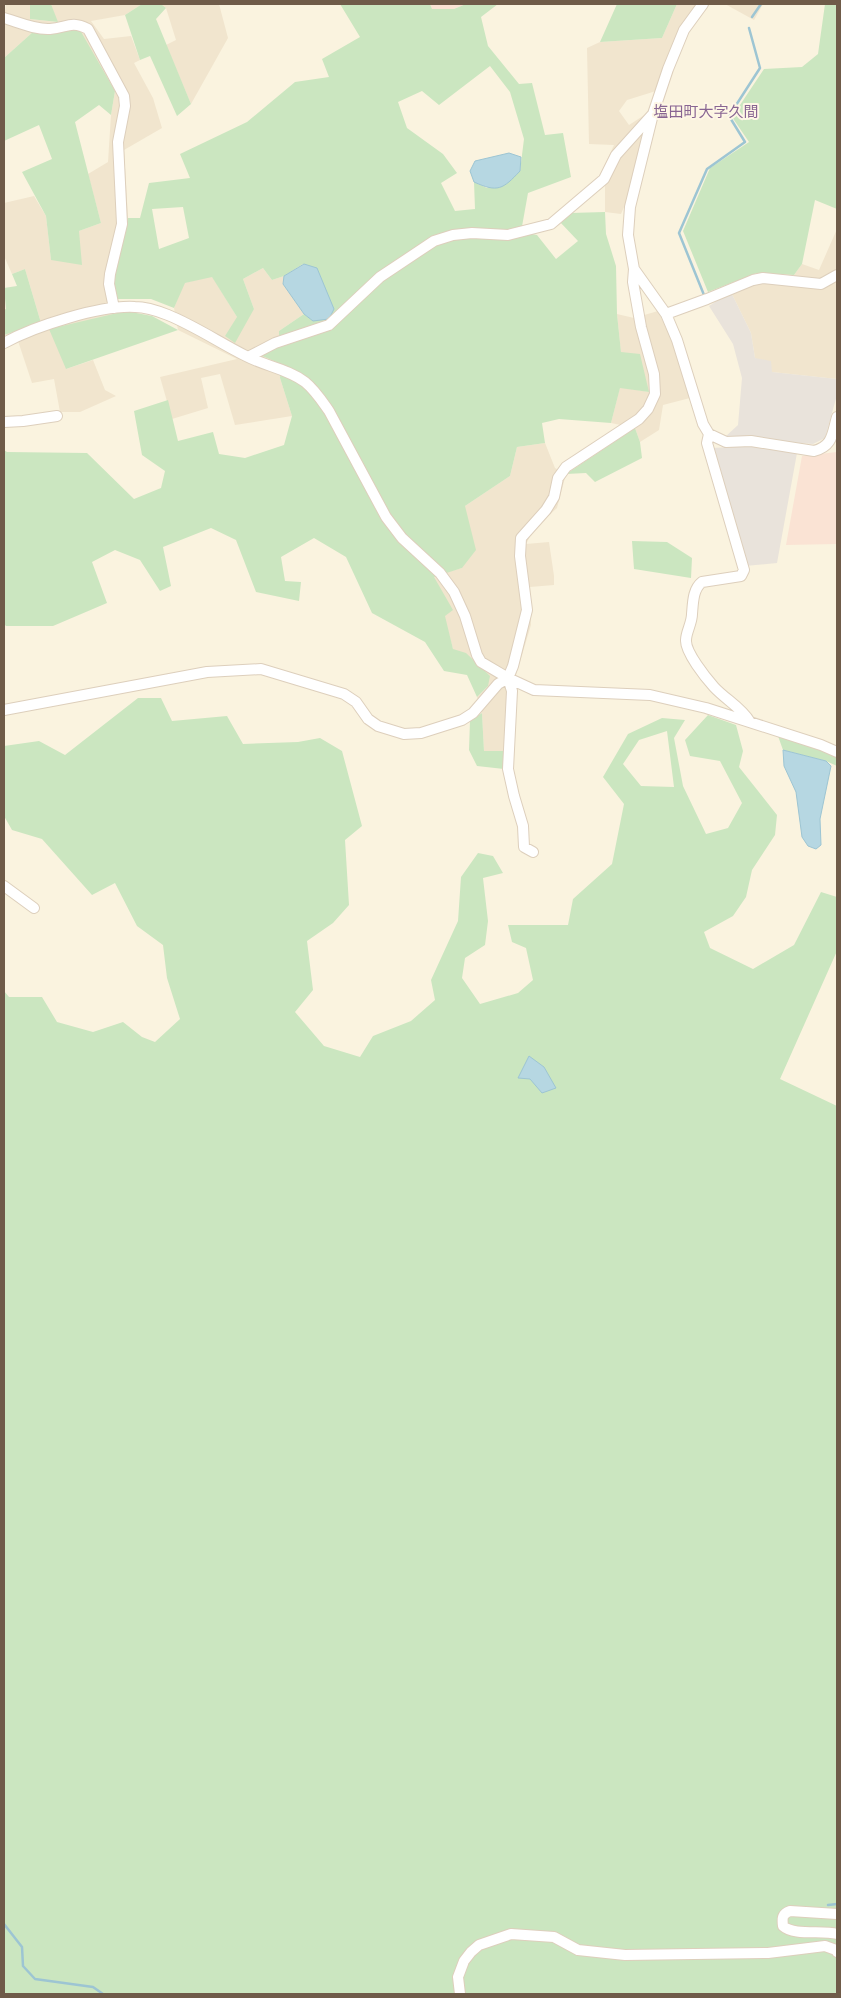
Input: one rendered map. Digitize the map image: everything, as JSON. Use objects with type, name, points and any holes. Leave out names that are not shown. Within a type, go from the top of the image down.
[{"type":"street","points":[[4,710],[207,672],[261,670],[344,694],[356,702],[368,720],[378,726],[404,734],[421,732],[462,720],[473,714],[498,684],[508,678],[513,666],[527,610],[520,556],[521,538],[546,510],[554,497],[558,478],[566,467],[639,419],[648,410],[655,394],[654,374],[641,327],[633,282],[634,269],[628,236],[630,207],[653,114],[668,69],[684,30],[703,4]]},
{"type":"street","points":[[4,18],[50,30],[67,24],[78,24],[88,29],[124,96],[125,106],[118,142],[122,224],[109,284],[114,308]]},
{"type":"street","points":[[248,357],[275,343],[329,325],[380,278],[434,241],[453,235],[472,233],[508,235],[551,224],[604,179],[616,155],[653,114]]},
{"type":"street","points":[[634,269],[666,314],[677,340],[702,424],[709,434],[726,442],[751,441],[814,451],[824,448],[830,442],[837,417]]},
{"type":"street","points":[[666,314],[753,280],[763,278],[821,284],[837,275]]},
{"type":"street","points":[[4,343],[20,334],[71,317],[114,308],[135,307],[168,315],[248,357],[287,372],[306,382],[318,395],[329,411],[386,517],[402,538],[440,573],[454,592],[465,616],[481,662],[508,678],[534,690],[650,695],[706,708],[821,745],[837,752]]},
{"type":"street","points":[[4,422],[57,416]]},
{"type":"street","points":[[709,434],[707,443],[744,570],[740,576],[702,582],[697,586],[693,599],[692,620],[686,642],[693,658],[714,687],[744,712],[750,722]]},
{"type":"street","points":[[508,678],[512,692],[508,769],[523,826],[524,847],[533,852]]},
{"type":"street","points":[[4,886],[34,908]]},
{"type":"street","points":[[837,1914],[790,1911],[784,1913],[782,1917],[783,1926],[793,1931],[837,1934]]},
{"type":"street","points":[[460,1994],[458,1977],[464,1961],[471,1952],[479,1945],[511,1934],[554,1937],[578,1950],[625,1955],[768,1953],[825,1946],[837,1952]]},
{"type":"shaded area","points":[[6,4],[30,4],[30,19],[57,22],[51,4],[142,4],[125,15],[91,21],[104,39],[131,36],[140,60],[134,63],[153,98],[162,128],[124,150],[128,218],[114,269],[115,299],[126,311],[66,369],[93,360],[105,390],[116,396],[80,412],[60,412],[54,379],[32,383],[18,341],[5,334],[41,323],[25,269],[12,274],[4,256],[4,203],[34,196],[46,216],[51,260],[79,231],[101,223],[88,174],[108,162],[111,115],[115,91],[34,31],[4,58],[4,11]]},
{"type":"shaded area","points":[[161,4],[219,4],[228,38],[191,104],[166,45],[176,40],[166,8]]},
{"type":"shaded area","points":[[430,4],[466,4],[454,9],[432,9]]},
{"type":"shaded area","points":[[677,4],[700,4],[656,91],[627,100],[619,111],[629,125],[646,114],[631,191],[621,214],[605,212],[605,183],[601,173],[614,145],[589,144],[587,48],[600,42],[662,38]]},
{"type":"shaded area","points":[[725,4],[763,4],[754,20]]},
{"type":"shaded area","points":[[837,229],[837,379],[772,372],[755,358],[751,333],[731,292],[759,282],[793,283],[794,275],[802,264],[819,270]]},
{"type":"shaded area","points":[[263,268],[272,280],[284,276],[283,284],[304,314],[279,331],[280,378],[292,416],[235,425],[220,374],[201,378],[208,408],[172,419],[160,377],[237,359],[178,330],[174,308],[184,283],[212,276],[237,317],[254,309],[243,279]]},
{"type":"shaded area","points":[[731,292],[751,333],[755,358],[771,361],[772,372],[837,379],[837,395],[825,438],[813,444],[725,437],[738,425],[742,378],[733,344],[709,306]]},
{"type":"shaded area","points":[[658,311],[672,341],[690,398],[663,405],[659,430],[640,442],[635,428],[611,423],[620,387],[649,392],[621,353],[617,314],[634,318]]},
{"type":"shaded area","points":[[545,443],[555,468],[566,474],[557,508],[534,529],[526,544],[549,542],[554,585],[530,587],[531,625],[516,675],[512,752],[484,751],[482,713],[477,697],[488,686],[453,649],[433,576],[462,568],[465,506],[510,476],[517,447]]},
{"type":"shaded area","points":[[751,446],[797,453],[777,563],[745,566],[712,448]]},
{"type":"shaded area","points":[[837,452],[837,544],[786,545],[802,456]]},
{"type":"green space","points":[[30,4],[51,4],[58,22],[30,19]]},
{"type":"green space","points":[[142,4],[161,4],[166,8],[156,19],[191,104],[177,116],[150,56],[140,60],[125,15]]},
{"type":"green space","points":[[340,4],[430,4],[432,9],[454,9],[466,4],[498,4],[481,17],[488,46],[519,84],[532,83],[545,135],[563,133],[571,177],[528,193],[521,232],[537,235],[556,259],[578,241],[560,222],[570,213],[605,212],[606,234],[616,266],[617,314],[621,352],[640,354],[649,392],[620,388],[611,423],[559,419],[542,423],[545,443],[517,447],[510,476],[465,506],[476,550],[462,568],[434,577],[453,610],[445,616],[453,649],[466,653],[490,676],[488,686],[477,697],[467,675],[444,671],[425,642],[372,613],[346,557],[314,538],[281,557],[285,581],[301,582],[299,601],[256,592],[236,540],[211,528],[163,547],[171,586],[160,591],[140,560],[115,550],[92,562],[107,603],[53,626],[6,626],[4,624],[4,450],[7,452],[87,453],[134,499],[161,488],[165,471],[142,455],[134,411],[168,400],[178,441],[213,432],[219,454],[245,458],[284,445],[292,416],[280,378],[281,364],[260,355],[279,346],[279,331],[304,314],[313,321],[303,264],[284,276],[272,280],[263,268],[243,279],[254,309],[235,343],[225,336],[237,317],[212,277],[185,283],[174,308],[151,299],[115,299],[114,269],[128,218],[140,218],[149,183],[190,178],[180,154],[247,122],[295,82],[329,77],[322,59],[360,37]],"holes":[[[490,66],[510,92],[524,139],[520,171],[487,188],[474,182],[475,209],[455,211],[441,183],[457,173],[443,154],[407,128],[398,102],[422,91],[439,105]],[[183,207],[189,238],[159,249],[152,209]]]},
{"type":"green space","points":[[617,4],[677,4],[662,38],[600,42]]},
{"type":"green space","points":[[825,4],[837,4],[837,209],[815,200],[802,264],[794,275],[757,273],[708,292],[683,231],[710,168],[749,142],[732,117],[764,69],[802,67],[818,54]]},
{"type":"green space","points":[[80,30],[115,91],[111,115],[99,105],[75,122],[101,223],[79,231],[82,265],[51,260],[46,216],[22,172],[52,159],[39,125],[4,141],[4,58],[34,31]]},
{"type":"green space","points":[[25,269],[41,323],[4,335],[4,310],[6,309],[4,288],[17,286],[12,274]]},
{"type":"green space","points":[[126,311],[152,316],[178,330],[66,369],[49,329]]},
{"type":"green space","points":[[635,428],[640,442],[642,458],[595,482],[586,473],[566,474]]},
{"type":"green space","points":[[632,541],[667,542],[692,558],[691,578],[634,569]]},
{"type":"green space","points":[[138,698],[161,698],[172,721],[227,716],[243,744],[298,742],[320,738],[342,751],[362,826],[345,840],[349,905],[333,923],[307,941],[313,990],[295,1012],[324,1046],[360,1057],[373,1036],[411,1021],[435,1000],[431,980],[458,921],[461,877],[478,853],[493,856],[503,873],[483,878],[488,921],[485,945],[465,958],[462,978],[480,1004],[518,993],[533,980],[526,948],[512,942],[508,925],[568,925],[573,899],[612,864],[624,804],[603,777],[628,734],[662,718],[685,720],[674,738],[683,786],[706,834],[728,828],[742,803],[720,761],[690,756],[685,740],[708,715],[736,725],[743,751],[739,767],[777,815],[775,835],[752,870],[746,897],[733,916],[704,932],[710,948],[753,969],[794,945],[821,892],[837,897],[837,951],[780,1079],[837,1106],[837,1994],[4,1994],[4,991],[9,997],[42,997],[57,1022],[93,1032],[123,1022],[142,1037],[155,1042],[180,1019],[167,978],[163,945],[137,926],[115,883],[92,895],[42,839],[12,830],[4,816],[4,746],[39,741],[65,755]],"holes":[[[667,731],[674,787],[641,786],[623,764],[639,740]]]},
{"type":"green space","points":[[482,713],[484,751],[505,751],[504,769],[477,766],[469,750],[470,721]]},
{"type":"green space","points":[[778,736],[830,752],[837,759],[837,766],[826,761],[783,750]]},
{"type":"water","points":[[509,153],[521,157],[520,171],[509,182],[495,188],[474,182],[470,171],[475,161]]},
{"type":"water","points":[[304,264],[317,268],[334,309],[329,319],[313,321],[304,314],[283,284],[284,276]]},
{"type":"water","points":[[783,750],[826,761],[831,766],[820,819],[821,845],[816,849],[808,846],[802,837],[796,792],[784,766]]},
{"type":"water","points":[[529,1056],[544,1067],[556,1088],[542,1093],[530,1079],[518,1078]]},
{"type":"waterway","points":[[752,17],[761,4]]},
{"type":"waterway","points":[[704,295],[679,233],[707,169],[745,142],[729,116],[760,68],[749,28]]},
{"type":"waterway","points":[[828,1905],[837,1904]]},
{"type":"waterway","points":[[4,1924],[22,1947],[23,1966],[35,1979],[93,1987],[103,1994]]},
{"type":"district","name":"塩田町大字久間","points":[[706,111]]}]
